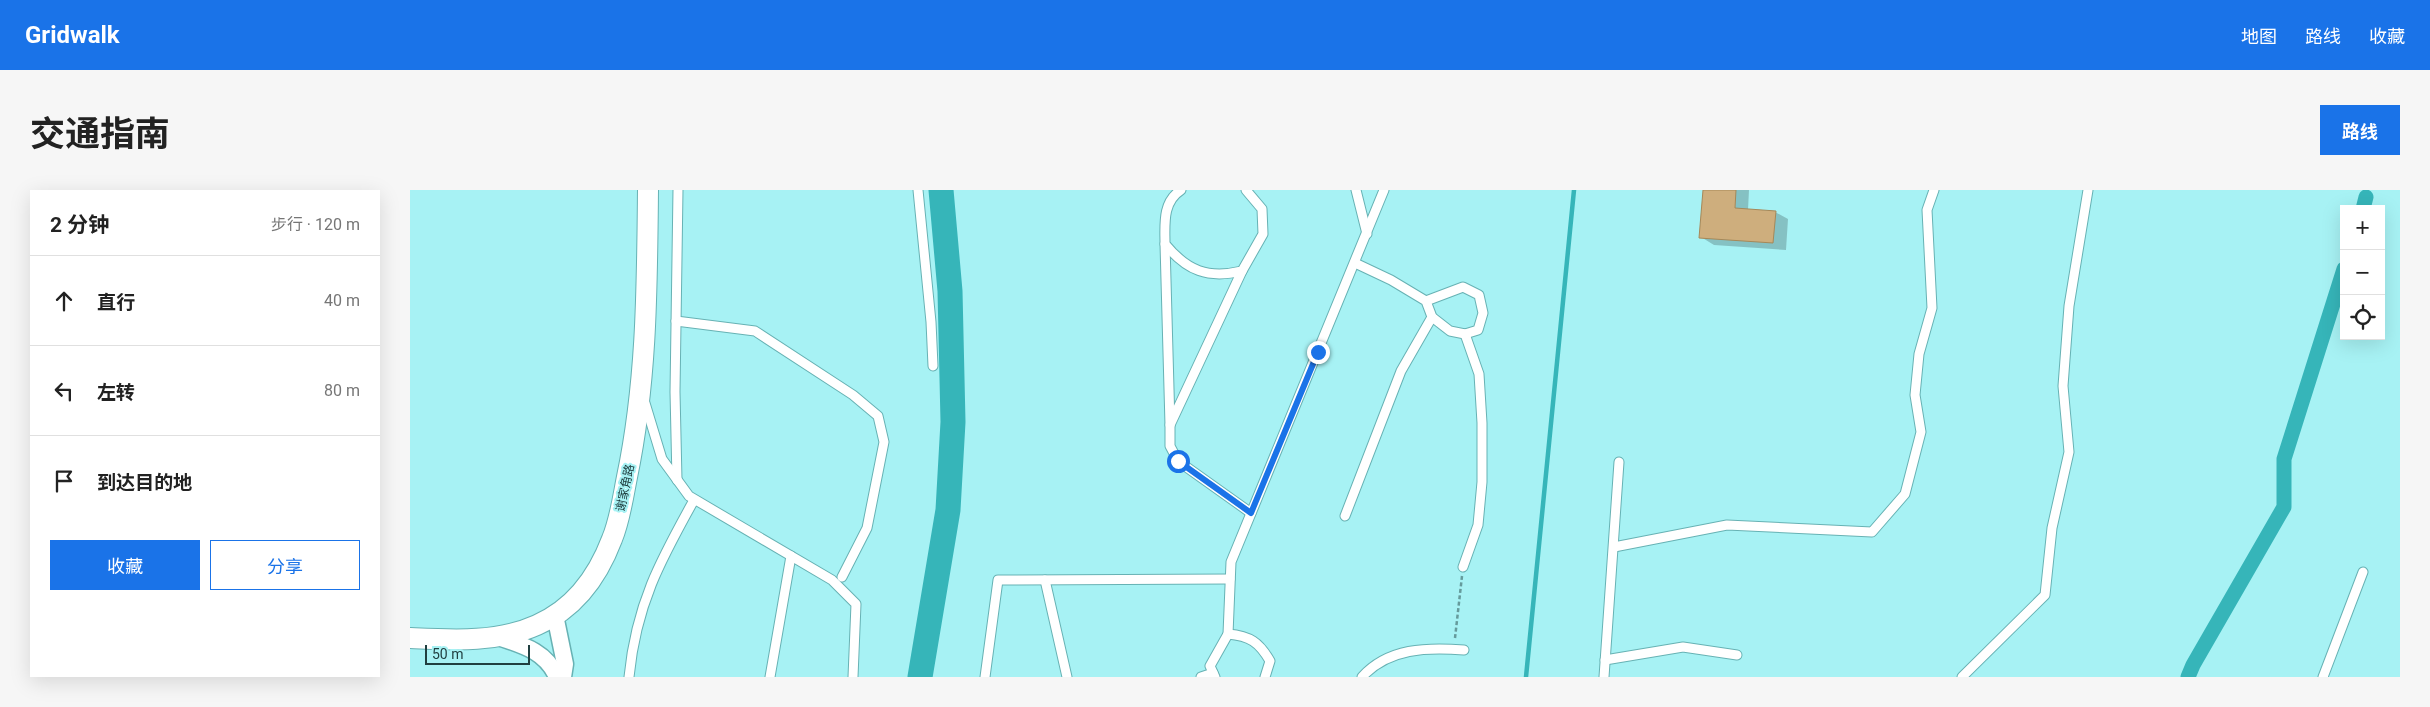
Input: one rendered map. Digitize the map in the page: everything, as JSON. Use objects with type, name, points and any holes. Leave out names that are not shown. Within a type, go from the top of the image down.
[{"type":"street","name":"谢家角路","points":[[410,638],[473,639],[498,637],[538,625],[555,615],[584,590],[613,538],[633,449],[641,392],[647,316],[648,190]]},
{"type":"street","points":[[555,615],[565,664],[563,677]]},
{"type":"street","points":[[498,637],[532,648],[553,667],[557,677]]},
{"type":"lane","points":[[677,480],[676,321],[678,190]]},
{"type":"lane","points":[[918,190],[931,322],[933,366]]},
{"type":"lane","points":[[1181,190],[1175,194],[1165,211],[1170,446],[1178,461],[1251,513]]},
{"type":"lane","points":[[1170,425],[1242,271],[1263,234],[1262,209],[1246,190]]},
{"type":"lane","points":[[1356,190],[1368,234]]},
{"type":"lane","points":[[1201,677],[1214,675],[1210,666],[1228,634],[1231,562],[1368,234],[1384,190]]},
{"type":"lane","points":[[1614,547],[1727,525],[1872,532],[1905,494],[1920,432],[1915,395],[1919,354],[1932,308],[1927,210],[1934,190]]},
{"type":"lane","points":[[1962,677],[2045,595],[2052,528],[2069,452],[2063,386],[2068,316],[2088,190]]},
{"type":"lane","points":[[1165,244],[1178,260],[1198,271],[1223,276],[1242,271]]},
{"type":"lane","points":[[1355,263],[1391,280],[1426,301],[1432,317],[1450,331],[1465,334],[1478,330],[1483,313],[1478,296],[1463,287],[1426,301]]},
{"type":"lane","points":[[1345,516],[1401,371],[1432,317]]},
{"type":"lane","points":[[676,321],[755,331],[853,395],[878,416],[884,442],[867,528],[842,578]]},
{"type":"lane","points":[[1463,567],[1478,525],[1482,482],[1482,423],[1479,374],[1465,334]]},
{"type":"lane","points":[[641,392],[662,459],[688,496],[832,580],[856,604],[853,677]]},
{"type":"lane","points":[[1604,677],[1619,462]]},
{"type":"lane","points":[[629,677],[643,603],[662,557],[694,500]]},
{"type":"lane","points":[[770,677],[791,556]]},
{"type":"lane","points":[[2324,677],[2363,572]]},
{"type":"lane","points":[[985,677],[998,580],[1230,579]]},
{"type":"lane","points":[[1045,580],[1067,677]]},
{"type":"lane","points":[[1228,634],[1240,635],[1260,644],[1270,661],[1265,677]]},
{"type":"lane","points":[[1362,677],[1372,666],[1399,653],[1430,647],[1459,650]]},
{"type":"lane","points":[[1605,660],[1683,647],[1737,655]]},
{"type":"path","points":[[1459,650],[1463,567]]},
{"type":"building","points":[[1703,190],[1736,190],[1735,208],[1776,211],[1773,243],[1699,238]]},
{"type":"waterway","points":[[920,677],[948,510],[953,422],[950,291],[941,190]]},
{"type":"waterway","points":[[1526,677],[1574,190]]},
{"type":"waterway","points":[[2364,205],[2366,197]]},
{"type":"waterway","points":[[2188,677],[2193,665],[2284,507],[2284,459],[2340,282]]},
{"type":"route","points":[[1178,461],[1251,513],[1318,352]]}]
